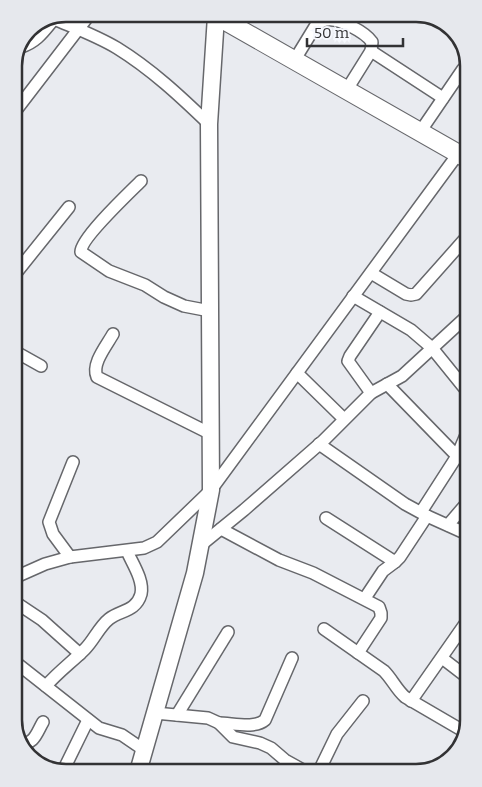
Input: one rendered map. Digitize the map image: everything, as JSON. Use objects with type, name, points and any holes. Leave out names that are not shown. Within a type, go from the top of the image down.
[{"type":"main road","points":[[231,22],[294,61],[460,155]]},
{"type":"street","points":[[62,22],[116,48],[148,70],[180,96],[209,124]]},
{"type":"street","points":[[23,101],[84,22]]},
{"type":"street","points":[[140,764],[195,574],[211,490],[209,124],[218,22]]},
{"type":"street","points":[[294,61],[316,25],[319,23]]},
{"type":"street","points":[[339,23],[368,36],[372,42],[371,51],[346,91]]},
{"type":"street","points":[[29,44],[38,39],[48,26]]},
{"type":"street","points":[[371,51],[443,98]]},
{"type":"street","points":[[420,132],[460,73]]},
{"type":"street","points":[[22,574],[45,564],[70,557],[127,551],[144,548],[157,542],[211,490],[371,273],[460,157]]},
{"type":"street","points":[[141,181],[114,207],[84,243],[81,252],[109,271],[145,284],[164,297],[184,306],[210,310]]},
{"type":"street","points":[[23,265],[69,207]]},
{"type":"street","points":[[371,273],[406,294],[416,294],[460,244]]},
{"type":"street","points":[[354,296],[411,330],[432,348],[460,383]]},
{"type":"street","points":[[371,393],[348,362],[350,356],[380,312]]},
{"type":"street","points":[[201,545],[319,444],[371,393],[402,376],[460,323]]},
{"type":"street","points":[[113,334],[96,367],[96,377],[211,434]]},
{"type":"street","points":[[23,356],[41,366]]},
{"type":"street","points":[[297,373],[344,419]]},
{"type":"street","points":[[387,384],[457,456]]},
{"type":"street","points":[[319,444],[388,493],[424,514],[460,531]]},
{"type":"street","points":[[365,598],[383,571],[396,562],[460,449]]},
{"type":"street","points":[[70,557],[53,534],[49,522],[73,462]]},
{"type":"street","points":[[448,525],[460,511]]},
{"type":"street","points":[[326,518],[396,562]]},
{"type":"street","points":[[221,529],[279,560],[313,573],[365,598],[379,607],[381,618],[358,653]]},
{"type":"street","points":[[46,686],[57,672],[87,647],[109,619],[126,612],[138,600],[142,585],[127,551]]},
{"type":"street","points":[[22,607],[42,620],[80,654]]},
{"type":"street","points":[[324,629],[384,672],[391,678],[399,692],[411,701],[459,728]]},
{"type":"street","points":[[411,701],[460,631]]},
{"type":"street","points":[[178,715],[228,632]]},
{"type":"street","points":[[219,723],[261,723],[269,711],[292,658]]},
{"type":"street","points":[[442,658],[460,672]]},
{"type":"street","points":[[22,667],[88,720],[106,731],[122,735],[144,750]]},
{"type":"street","points":[[323,764],[337,734],[363,701]]},
{"type":"street","points":[[155,713],[208,718],[219,723],[233,737],[260,743],[271,748],[293,764]]},
{"type":"street","points":[[66,764],[88,720]]},
{"type":"street","points":[[29,743],[32,742],[43,722]]}]
